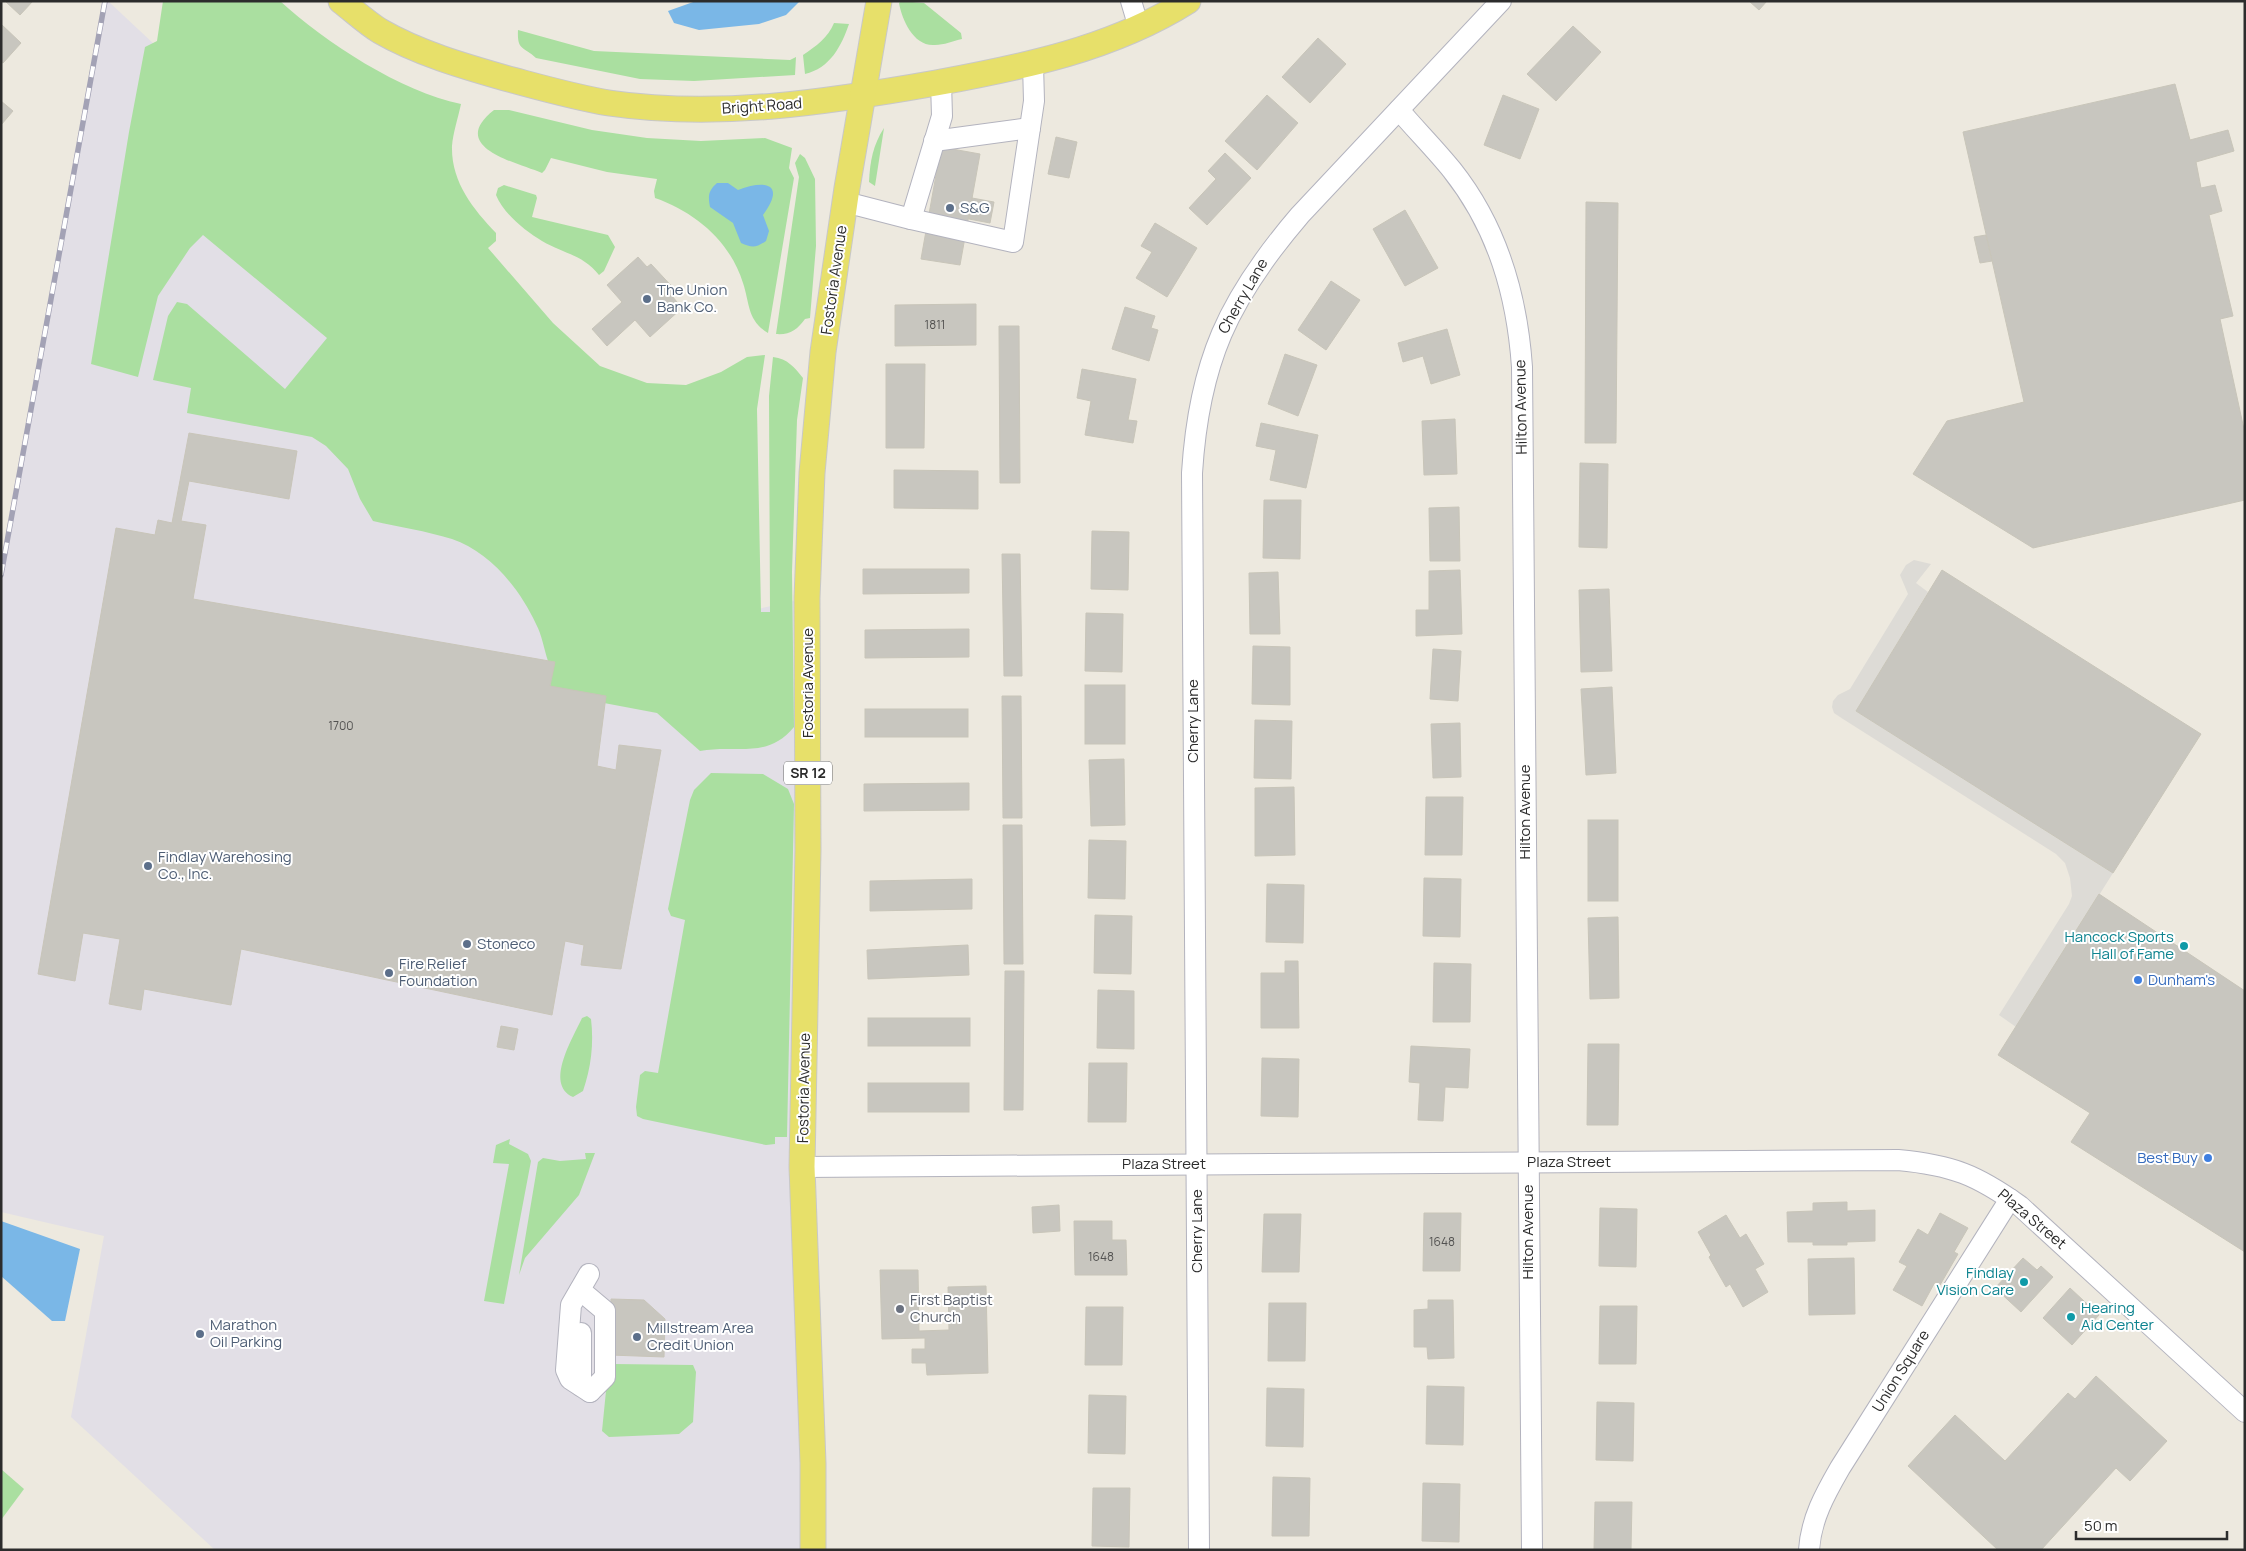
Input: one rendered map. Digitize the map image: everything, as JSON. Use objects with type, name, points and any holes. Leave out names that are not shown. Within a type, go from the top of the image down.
[{"type":"main road","name":"Bright Road","points":[[341,1],[379,30],[413,47],[478,70],[566,95],[653,108],[742,109],[786,106],[862,95],[1033,64],[1106,42],[1139,28],[1176,5]]},
{"type":"main road","name":"Fostoria Avenue","points":[[814,1550],[802,1167],[808,850],[808,598],[812,473],[823,352],[862,95],[879,1]]},
{"type":"street","points":[[1131,1],[1139,28]]},
{"type":"street","name":"Cherry Lane","points":[[1199,1550],[1192,473],[1198,413],[1204,383],[1223,326],[1253,274],[1271,249],[1300,215],[1501,1]]},
{"type":"street","points":[[845,202],[1013,242],[1034,101],[1033,64]]},
{"type":"street","points":[[911,219],[942,116],[941,82]]},
{"type":"street","name":"Hilton Avenue","points":[[1399,110],[1452,170],[1485,221],[1508,277],[1520,337],[1522,377],[1527,1162],[1532,1550]]},
{"type":"street","points":[[934,141],[1030,128]]},
{"type":"street","name":"Plaza Street","points":[[802,1167],[1898,1160],[1928,1163],[1957,1170],[1996,1188],[2054,1236],[2245,1412]]},
{"type":"street","name":"Union Square","points":[[1809,1550],[1813,1524],[1818,1509],[1836,1475],[2010,1199]]},
{"type":"street","points":[[588,1289],[594,1380],[586,1389],[570,1379],[566,1370],[571,1305],[588,1289]]},
{"type":"shaded area","points":[[105,1],[108,1],[758,609],[807,598],[813,1550],[215,1550],[71,1417],[104,1236],[1,1212],[1,575]]},
{"type":"shaded area","points":[[1914,560],[1931,564],[1916,583],[1928,592],[1856,711],[2113,873],[2016,1027],[1999,1015],[2069,904],[2072,896],[2070,878],[2065,863],[2056,854],[1834,713],[1832,707],[1833,701],[1838,695],[1850,689],[1908,594],[1900,575],[1906,565]]},
{"type":"green space","points":[[163,1],[280,1],[319,33],[389,77],[438,98],[461,104],[452,146],[455,171],[465,194],[496,233],[496,241],[488,248],[553,323],[600,366],[647,383],[686,385],[721,372],[747,357],[765,355],[757,409],[761,612],[770,612],[769,396],[773,357],[787,362],[800,374],[803,378],[797,420],[792,572],[794,727],[784,737],[773,744],[750,749],[700,751],[657,713],[604,703],[550,686],[554,663],[548,661],[540,633],[521,598],[491,562],[466,545],[452,539],[373,521],[360,499],[348,469],[326,446],[312,437],[187,413],[191,388],[153,380],[168,316],[177,302],[187,304],[285,389],[327,338],[203,235],[190,248],[158,296],[138,377],[91,364],[145,47],[157,41]]},
{"type":"green space","points":[[901,1],[924,3],[961,33],[962,39],[938,45],[921,42],[906,24],[899,3]]},
{"type":"green space","points":[[834,23],[849,24],[842,41],[828,62],[814,71],[805,74],[803,55],[825,37]]},
{"type":"green space","points":[[518,30],[594,51],[790,60],[796,57],[795,75],[694,81],[640,79],[536,58],[520,45]]},
{"type":"green space","points":[[494,110],[509,110],[592,130],[647,138],[701,141],[765,138],[792,148],[789,168],[794,178],[768,333],[756,323],[750,311],[737,268],[720,241],[684,211],[655,198],[654,191],[657,179],[607,172],[551,158],[542,173],[516,164],[490,151],[481,143],[478,134],[481,123]]},
{"type":"green space","points":[[884,128],[875,186],[869,182],[871,160],[877,141]]},
{"type":"green space","points":[[800,154],[805,158],[815,179],[816,246],[810,318],[805,319],[793,331],[785,334],[776,334],[799,177],[795,163]]},
{"type":"green space","points":[[504,185],[536,195],[537,198],[532,217],[608,235],[615,247],[604,271],[599,275],[579,258],[542,241],[522,227],[509,215],[496,195],[498,188]]},
{"type":"green space","points":[[711,773],[763,774],[788,789],[794,804],[787,1137],[775,1137],[775,1144],[766,1145],[643,1119],[637,1116],[636,1107],[640,1075],[645,1071],[658,1073],[685,920],[671,916],[668,909],[690,800],[694,790]]},
{"type":"green space","points":[[587,1016],[591,1019],[592,1028],[590,1065],[583,1091],[573,1097],[565,1091],[561,1082],[563,1060],[582,1018]]},
{"type":"green space","points":[[510,1139],[509,1144],[528,1154],[531,1161],[504,1304],[484,1301],[509,1164],[493,1163],[496,1145]]},
{"type":"green space","points":[[585,1153],[595,1153],[579,1195],[525,1258],[519,1275],[538,1162],[543,1158],[560,1161],[586,1159]]},
{"type":"green space","points":[[614,1364],[693,1365],[696,1372],[693,1422],[679,1434],[609,1437],[602,1431],[606,1391],[614,1378]]},
{"type":"green space","points":[[1,1469],[24,1489],[1,1520]]},
{"type":"water","points":[[696,1],[800,1],[786,15],[759,24],[699,30],[674,23],[668,11]]},
{"type":"water","points":[[717,183],[728,183],[738,190],[757,185],[770,187],[773,191],[773,196],[770,205],[763,215],[769,231],[766,241],[754,247],[741,243],[733,223],[710,207],[709,194]]},
{"type":"water","points":[[1,1221],[80,1249],[65,1321],[52,1321],[1,1276]]},
{"type":"building","points":[[5,1],[33,1],[20,15]]},
{"type":"building","points":[[1749,1],[1767,1],[1759,10]]},
{"type":"building","points":[[1,24],[21,43],[3,63],[1,62]]},
{"type":"building","points":[[1573,26],[1601,52],[1556,101],[1527,74]]},
{"type":"building","points":[[1318,38],[1346,64],[1310,103],[1282,77]]},
{"type":"building","points":[[2175,84],[2190,140],[2228,130],[2234,151],[2196,162],[2201,188],[2215,185],[2222,211],[2209,215],[2233,316],[2220,319],[2245,434],[2245,500],[2033,548],[1913,474],[1947,421],[2024,402],[1963,132]]},
{"type":"building","points":[[1267,95],[1298,123],[1257,170],[1225,141]]},
{"type":"building","points":[[1503,95],[1539,109],[1520,159],[1484,145]]},
{"type":"building","points":[[1,101],[13,111],[1,125]]},
{"type":"building","points":[[1056,137],[1077,142],[1069,178],[1048,174]]},
{"type":"building","name":"S&G","points":[[941,147],[980,154],[960,265],[921,259]]},
{"type":"building","points":[[1225,153],[1251,178],[1207,225],[1189,208],[1216,179],[1208,171]]},
{"type":"building","points":[[972,198],[994,202],[990,223],[969,219]]},
{"type":"building","points":[[1586,202],[1618,203],[1616,443],[1585,443]]},
{"type":"building","points":[[1405,210],[1438,268],[1405,286],[1373,229]]},
{"type":"building","points":[[1155,223],[1197,248],[1167,297],[1136,278],[1152,252],[1141,246]]},
{"type":"building","points":[[1986,235],[1992,261],[1980,263],[1974,237]]},
{"type":"building","name":"The Union Bank Co.","points":[[638,257],[647,267],[651,264],[677,292],[672,296],[682,308],[650,337],[635,320],[607,346],[592,329],[622,302],[607,285]]},
{"type":"building","points":[[1331,281],[1360,300],[1326,350],[1298,330]]},
{"type":"building","points":[[976,304],[976,345],[895,346],[895,305]]},
{"type":"building","points":[[1125,307],[1155,316],[1151,328],[1158,330],[1149,361],[1112,349]]},
{"type":"building","points":[[999,326],[1019,326],[1020,483],[1000,483]]},
{"type":"building","points":[[1447,329],[1460,375],[1431,384],[1423,356],[1403,362],[1398,343]]},
{"type":"building","points":[[1285,354],[1317,365],[1298,416],[1268,404]]},
{"type":"building","points":[[886,364],[925,364],[924,448],[886,448]]},
{"type":"building","points":[[1082,369],[1136,379],[1128,420],[1137,421],[1133,443],[1085,435],[1091,401],[1077,398]]},
{"type":"building","points":[[1455,419],[1457,474],[1424,475],[1422,421]]},
{"type":"building","points":[[1261,423],[1318,435],[1306,488],[1270,480],[1276,450],[1256,446]]},
{"type":"building","points":[[189,433],[297,451],[289,499],[189,481],[181,521],[206,525],[193,599],[555,662],[550,686],[606,696],[597,766],[616,770],[619,745],[661,750],[621,969],[581,965],[584,945],[565,941],[552,1015],[241,949],[231,1005],[144,989],[141,1010],[109,1004],[120,939],[83,933],[75,981],[38,974],[116,528],[155,535],[158,520],[172,523]]},
{"type":"building","points":[[1580,463],[1608,464],[1607,548],[1579,547]]},
{"type":"building","points":[[894,470],[978,471],[978,509],[894,508]]},
{"type":"building","points":[[1264,500],[1301,500],[1300,559],[1263,558]]},
{"type":"building","points":[[1459,507],[1460,561],[1430,561],[1429,508]]},
{"type":"building","points":[[1092,531],[1129,532],[1128,590],[1091,589]]},
{"type":"building","points":[[1002,554],[1020,554],[1022,676],[1004,676]]},
{"type":"building","points":[[863,569],[969,569],[969,593],[863,594]]},
{"type":"building","points":[[1460,570],[1462,634],[1416,636],[1416,610],[1429,610],[1429,571]]},
{"type":"building","points":[[1942,570],[2201,734],[2113,873],[1856,711]]},
{"type":"building","points":[[1278,572],[1280,634],[1250,634],[1249,573]]},
{"type":"building","points":[[1609,589],[1612,671],[1581,672],[1579,590]]},
{"type":"building","points":[[1086,613],[1123,614],[1122,672],[1085,671]]},
{"type":"building","points":[[969,629],[969,657],[865,658],[865,630]]},
{"type":"building","points":[[1253,646],[1290,647],[1290,705],[1252,704]]},
{"type":"building","points":[[1433,649],[1461,651],[1458,701],[1430,699]]},
{"type":"building","points":[[1085,685],[1125,685],[1125,744],[1085,744]]},
{"type":"building","points":[[1612,687],[1616,773],[1586,775],[1581,689]]},
{"type":"building","points":[[1002,696],[1021,696],[1022,818],[1003,818]]},
{"type":"building","points":[[865,709],[968,709],[968,737],[865,737]]},
{"type":"building","points":[[1255,720],[1292,721],[1291,779],[1254,778]]},
{"type":"building","points":[[1460,723],[1461,777],[1433,778],[1431,724]]},
{"type":"building","points":[[1124,759],[1125,825],[1091,826],[1089,760]]},
{"type":"building","points":[[969,783],[969,810],[864,811],[864,784]]},
{"type":"building","points":[[1294,787],[1295,855],[1255,856],[1255,788]]},
{"type":"building","points":[[1426,797],[1463,797],[1462,855],[1425,855]]},
{"type":"building","points":[[1588,820],[1618,820],[1618,901],[1588,901]]},
{"type":"building","points":[[1003,825],[1022,825],[1023,964],[1004,964]]},
{"type":"building","points":[[1089,840],[1126,841],[1125,899],[1088,898]]},
{"type":"building","points":[[1424,878],[1461,879],[1460,937],[1423,936]]},
{"type":"building","points":[[972,879],[972,909],[870,911],[870,881]]},
{"type":"building","points":[[1267,884],[1304,885],[1303,943],[1266,942]]},
{"type":"building","points":[[2099,894],[2245,991],[2245,1252],[2071,1142],[2090,1113],[1998,1055]]},
{"type":"building","points":[[1095,915],[1132,916],[1131,974],[1094,973]]},
{"type":"building","points":[[1618,917],[1619,998],[1590,999],[1588,918]]},
{"type":"building","points":[[968,945],[969,975],[868,979],[867,950]]},
{"type":"building","points":[[1285,961],[1298,961],[1299,1028],[1261,1028],[1261,973],[1285,973]]},
{"type":"building","points":[[1434,963],[1471,964],[1470,1022],[1433,1022]]},
{"type":"building","points":[[1005,971],[1024,971],[1023,1110],[1004,1110]]},
{"type":"building","points":[[1098,990],[1134,991],[1134,1049],[1097,1048]]},
{"type":"building","points":[[868,1018],[970,1018],[970,1046],[868,1046]]},
{"type":"building","points":[[501,1026],[518,1029],[514,1050],[497,1047]]},
{"type":"building","points":[[1588,1044],[1619,1044],[1618,1125],[1587,1125]]},
{"type":"building","points":[[1411,1046],[1470,1049],[1468,1088],[1445,1087],[1443,1121],[1418,1120],[1420,1083],[1409,1082]]},
{"type":"building","points":[[1262,1058],[1299,1059],[1298,1117],[1261,1116]]},
{"type":"building","points":[[1089,1063],[1127,1063],[1126,1122],[1088,1122]]},
{"type":"building","points":[[868,1083],[969,1083],[969,1112],[868,1112]]},
{"type":"building","points":[[1847,1202],[1847,1211],[1875,1210],[1875,1241],[1847,1242],[1847,1245],[1813,1245],[1813,1242],[1788,1242],[1787,1212],[1813,1211],[1813,1203]]},
{"type":"building","points":[[1059,1205],[1060,1231],[1033,1233],[1032,1207]]},
{"type":"building","points":[[1600,1208],[1637,1209],[1636,1267],[1599,1266]]},
{"type":"building","points":[[1424,1213],[1461,1213],[1460,1271],[1423,1271]]},
{"type":"building","points":[[1940,1213],[1968,1228],[1954,1252],[1958,1254],[1940,1285],[1935,1282],[1922,1306],[1893,1290],[1907,1266],[1899,1262],[1918,1229],[1928,1235]]},
{"type":"building","points":[[1264,1214],[1301,1214],[1299,1272],[1262,1272]]},
{"type":"building","points":[[1726,1215],[1740,1238],[1746,1234],[1764,1264],[1755,1269],[1768,1292],[1743,1307],[1730,1284],[1726,1287],[1709,1257],[1711,1255],[1698,1232]]},
{"type":"building","points":[[1074,1221],[1112,1221],[1112,1240],[1126,1240],[1127,1275],[1075,1275]]},
{"type":"building","points":[[1854,1258],[1855,1314],[1809,1315],[1808,1259]]},
{"type":"building","name":"Findlay Vision Care","points":[[2023,1258],[2037,1270],[2041,1266],[2053,1277],[2021,1312],[1995,1288]]},
{"type":"building","name":"First Baptist Church","points":[[880,1270],[918,1270],[919,1331],[949,1330],[948,1287],[986,1286],[988,1373],[927,1375],[926,1363],[912,1363],[912,1349],[925,1349],[925,1338],[882,1339]]},
{"type":"building","name":"Hearing Aid Center","points":[[2070,1288],[2099,1315],[2072,1345],[2043,1318]]},
{"type":"building","name":"Millstream Area Credit Union","points":[[611,1299],[644,1300],[665,1319],[664,1357],[610,1355]]},
{"type":"building","points":[[1428,1300],[1453,1300],[1454,1358],[1428,1359],[1427,1347],[1414,1347],[1414,1310],[1428,1309]]},
{"type":"building","points":[[1269,1303],[1306,1303],[1305,1361],[1268,1361]]},
{"type":"building","points":[[1600,1306],[1637,1306],[1636,1364],[1599,1364]]},
{"type":"building","points":[[1086,1307],[1123,1307],[1122,1365],[1085,1365]]},
{"type":"building","points":[[2096,1376],[2167,1441],[2130,1481],[2116,1468],[2041,1550],[1998,1550],[1908,1466],[1955,1415],[2005,1461],[2068,1393],[2075,1399]]},
{"type":"building","points":[[1427,1386],[1464,1387],[1463,1445],[1426,1444]]},
{"type":"building","points":[[1267,1388],[1304,1389],[1303,1447],[1266,1446]]},
{"type":"building","points":[[1089,1395],[1126,1396],[1125,1454],[1088,1453]]},
{"type":"building","points":[[1597,1402],[1634,1403],[1633,1461],[1596,1460]]},
{"type":"building","points":[[1273,1477],[1310,1478],[1309,1536],[1272,1536]]},
{"type":"building","points":[[1423,1483],[1460,1484],[1459,1542],[1422,1541]]},
{"type":"building","points":[[1093,1488],[1130,1488],[1129,1547],[1092,1546]]},
{"type":"building","points":[[1595,1502],[1632,1502],[1631,1550],[1594,1550]]},
{"type":"railway","points":[[1,575],[105,1]]},
{"type":"place","name":"S&G","points":[[950,208]]},
{"type":"place","name":"The Union Bank Co.","points":[[647,299]]},
{"type":"place","name":"Findlay Warehosing Co., Inc.","points":[[148,866]]},
{"type":"place","name":"Stoneco","points":[[467,944]]},
{"type":"place","name":"Hancock Sports Hall of Fame","points":[[2184,946]]},
{"type":"place","name":"Fire Relief Foundation","points":[[389,973]]},
{"type":"place","name":"Dunham's","points":[[2138,980]]},
{"type":"place","name":"Best Buy","points":[[2208,1158]]},
{"type":"place","name":"Findlay Vision Care","points":[[2024,1282]]},
{"type":"place","name":"First Baptist Church","points":[[900,1309]]},
{"type":"place","name":"Hearing Aid Center","points":[[2071,1317]]},
{"type":"place","name":"Marathon Oil Parking","points":[[200,1334]]},
{"type":"place","name":"Millstream Area Credit Union","points":[[637,1337]]}]
